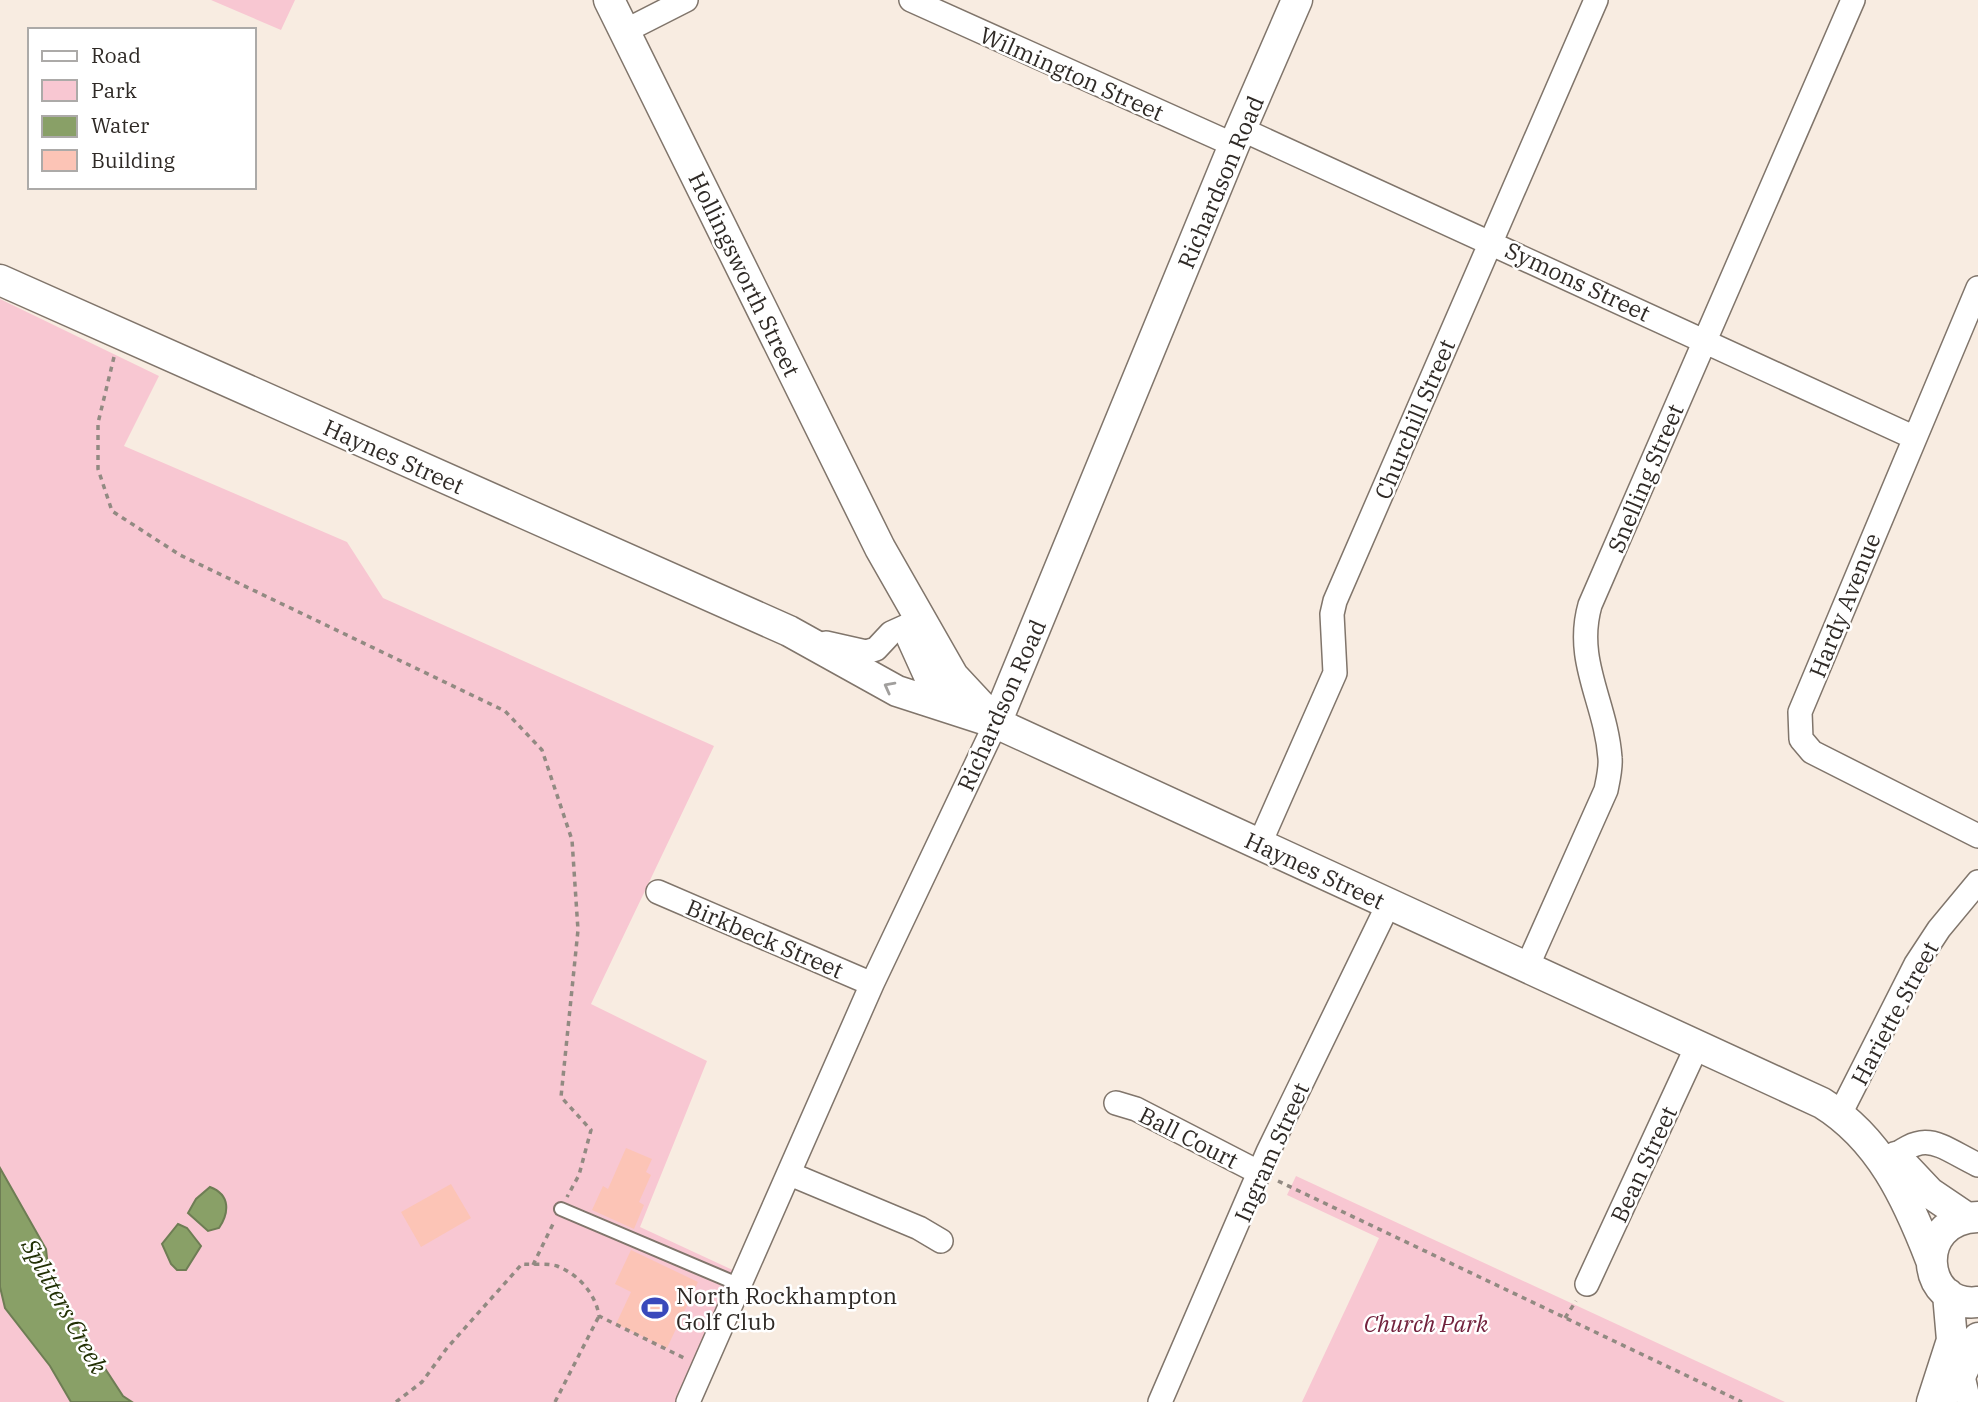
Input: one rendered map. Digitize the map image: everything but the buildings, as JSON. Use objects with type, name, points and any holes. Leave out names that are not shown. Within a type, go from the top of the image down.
[{"type":"street","name":"Hollingsworth Street","points":[[609,0],[880,548],[914,622],[931,680],[954,708]]},
{"type":"street","points":[[625,32],[686,0]]},
{"type":"street","name":"Wilmington Street","points":[[911,0],[1237,137]]},
{"type":"street","name":"Richardson Road","points":[[688,1402],[872,984],[996,723],[1237,137],[1297,0]]},
{"type":"street","name":"Churchill Street","points":[[1260,843],[1335,673],[1332,614],[1335,601],[1596,0]]},
{"type":"street","name":"Snelling Street","points":[[1527,967],[1606,790],[1611,761],[1607,734],[1584,647],[1584,626],[1600,580],[1853,0]]},
{"type":"street","name":"Symons Street","points":[[1237,137],[1491,242],[1913,437]]},
{"type":"street","name":"Haynes Street","points":[[0,279],[789,631],[897,691],[996,723],[1260,843],[1388,905],[1698,1044],[1850,1124],[1930,1193],[1972,1217]]},
{"type":"street","name":"Hardy Avenue","points":[[1978,288],[1913,437],[1800,712],[1801,738],[1812,752],[1835,766],[1978,836]]},
{"type":"street","name":"Hollingsworth Street","points":[[914,622],[953,676],[996,723]]},
{"type":"street","name":"Haynes Street","points":[[789,631],[866,652],[876,649],[891,633],[914,622]]},
{"type":"street","name":"Hariette Street","points":[[1850,1124],[1916,964],[1939,929],[1978,883]]},
{"type":"street","name":"Birkbeck Street","points":[[658,892],[872,984]]},
{"type":"street","name":"Ingram Street","points":[[1160,1402],[1260,1173],[1388,905]]},
{"type":"street","name":"Bean Street","points":[[1587,1284],[1698,1044]]},
{"type":"street","name":"Ball Court","points":[[1116,1103],[1136,1109],[1260,1173]]},
{"type":"street","points":[[1890,1159],[1922,1141],[1934,1143],[1978,1165]]},
{"type":"street","name":"Haynes Street","points":[[1890,1159],[1931,1260],[1933,1273],[1948,1294]]},
{"type":"street","points":[[790,1174],[919,1228],[941,1241]]},
{"type":"street","points":[[1931,1260],[1933,1248],[1945,1228],[1972,1217]]},
{"type":"street","points":[[1948,1294],[1959,1300],[1978,1302]]},
{"type":"street","points":[[1935,1402],[1952,1340],[1948,1294]]},
{"type":"street","points":[[1935,1402],[1962,1372],[1978,1338]]},
{"type":"street","points":[[1962,1372],[1969,1402]]},
{"type":"lane","points":[[561,1209],[740,1285]]},
{"type":"path","points":[[121,335],[97,423],[98,470],[112,511],[180,555],[505,711],[542,750],[572,840],[578,930],[561,1097],[591,1129],[579,1175],[533,1265]]},
{"type":"path","points":[[1260,1173],[1742,1402]]},
{"type":"path","points":[[396,1402],[422,1381],[447,1348],[522,1264],[556,1266],[582,1283],[597,1300],[599,1315],[555,1402]]},
{"type":"path","points":[[599,1315],[686,1359]]},
{"type":"green space","points":[[211,0],[295,0],[281,30]]},
{"type":"green space","name":"North Rockhampton Golf Club","points":[[0,299],[159,376],[124,446],[347,542],[383,598],[714,746],[591,1004],[707,1061],[640,1227],[737,1272],[679,1402],[0,1402]]},
{"type":"green space","name":"Church Park","points":[[1296,1176],[1785,1402],[1302,1402],[1379,1238],[1287,1195]]},
{"type":"water","points":[[0,1168],[46,1249],[50,1284],[123,1396],[132,1402],[71,1402],[50,1366],[5,1308],[0,1287]]},
{"type":"water","points":[[210,1187],[222,1195],[226,1211],[219,1228],[208,1231],[188,1213],[196,1199]]},
{"type":"water","points":[[178,1224],[187,1228],[201,1246],[186,1270],[177,1270],[171,1264],[162,1244]]},
{"type":"place","name":"North Rockhampton Golf Club","points":[[655,1308]]},
{"type":"water label","name":"Splitters Creek","points":[[65,1306]]}]
